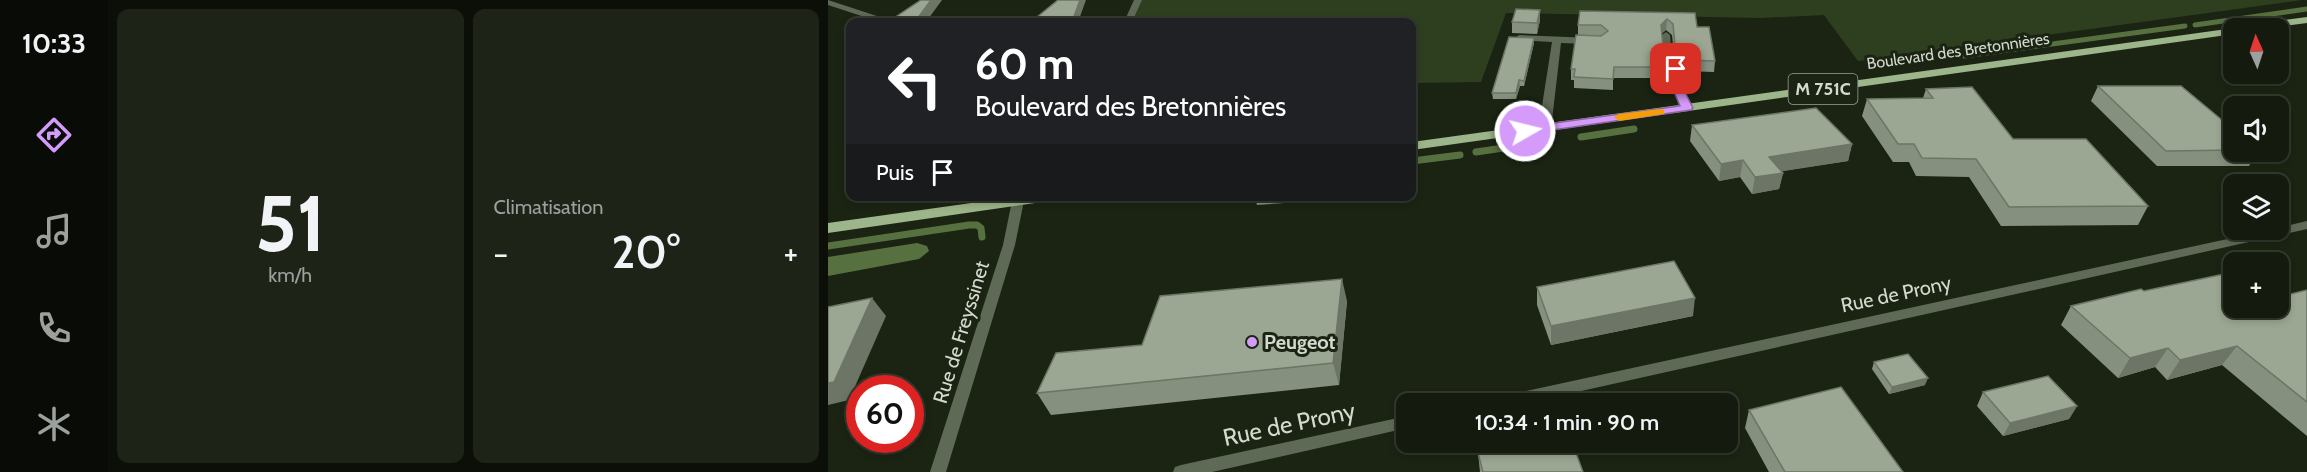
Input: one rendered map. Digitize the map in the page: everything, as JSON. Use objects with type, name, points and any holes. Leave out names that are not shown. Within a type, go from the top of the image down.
[{"type":"main road","points":[[2289,22],[2307,20]]},
{"type":"main road","name":"Boulevard des Bretonnières","points":[[1416,146],[2223,33]]},
{"type":"main road","points":[[828,228],[1005,201]]},
{"type":"street","points":[[1130,18],[1138,0]]},
{"type":"street","points":[[828,2],[874,18]]},
{"type":"street","points":[[1666,35],[1668,56],[1676,69],[1680,94],[1687,108]]},
{"type":"street","points":[[1509,38],[1601,41]]},
{"type":"street","points":[[1547,128],[1547,106],[1557,40]]},
{"type":"street","name":"Rue de Freyssinet","points":[[938,472],[1009,245],[1018,201]]},
{"type":"street","name":"Rue de Prony","points":[[1544,393],[2307,225]]},
{"type":"street","name":"Rue de Prony","points":[[1181,472],[1396,424]]},
{"type":"shaded area","points":[[1138,0],[2302,0],[1858,61],[1824,15],[1760,18],[1506,13],[1481,82],[1416,83],[1416,18],[1130,18]]},
{"type":"shaded area","points":[[917,243],[927,246],[929,251],[919,259],[828,276],[828,257]]},
{"type":"building","points":[[921,0],[931,0],[918,18],[894,18]]},
{"type":"building","points":[[1058,0],[1080,0],[1073,18],[1036,18]]},
{"type":"building","points":[[1516,9],[1540,10],[1537,23],[1512,22]]},
{"type":"building","points":[[1580,11],[1695,13],[1697,27],[1709,27],[1715,61],[1684,60],[1675,45],[1673,24],[1667,19],[1661,25],[1663,46],[1671,59],[1671,67],[1614,67],[1613,79],[1574,77],[1575,69],[1571,69],[1576,35],[1601,36],[1608,31],[1601,25],[1578,25]]},
{"type":"building","points":[[1509,37],[1534,38],[1524,81],[1519,80],[1516,93],[1492,93]]},
{"type":"building","points":[[2098,86],[2181,86],[2223,121],[2223,150],[2166,151]]},
{"type":"building","points":[[1972,87],[2013,139],[2086,139],[2148,206],[2009,207],[1976,159],[1922,158],[1914,144],[1898,144],[1867,99],[1933,98],[1926,89]]},
{"type":"building","points":[[1816,108],[1852,144],[1769,157],[1783,173],[1755,177],[1743,160],[1721,164],[1692,125]]},
{"type":"building","points":[[1674,261],[1695,298],[1551,326],[1537,287]]},
{"type":"building","points":[[2223,274],[2223,318],[2289,318],[2289,294],[2307,290],[2307,402],[2237,346],[2180,360],[2168,348],[2130,358],[2071,306],[2141,289],[2144,291]]},
{"type":"building","name":"Peugeot","points":[[1342,279],[1333,363],[1037,393],[1056,353],[1142,345],[1160,296]]},
{"type":"building","points":[[872,298],[834,382],[828,383],[828,307]]},
{"type":"building","points":[[1908,354],[1928,378],[1892,387],[1874,362]]},
{"type":"building","points":[[2048,376],[2077,406],[2010,423],[1983,392]]},
{"type":"building","points":[[1841,387],[1903,472],[1785,472],[1749,410]]},
{"type":"building","points":[[1478,453],[1576,453],[1583,472],[1483,472]]},
{"type":"waterway","points":[[2195,25],[2307,9]]},
{"type":"waterway","points":[[1964,56],[2185,26]]},
{"type":"waterway","points":[[1581,137],[1634,129]]},
{"type":"waterway","points":[[1476,152],[1538,143]]},
{"type":"waterway","points":[[1416,160],[1460,155]]},
{"type":"waterway","points":[[828,246],[969,225],[977,225],[981,228],[982,237]]},
{"type":"slow traffic","points":[[1619,117],[1660,112]]},
{"type":"place","name":"Peugeot","points":[[1252,342]]},
{"type":"route","points":[[1525,131],[1687,108],[1680,94],[1676,69]]}]
